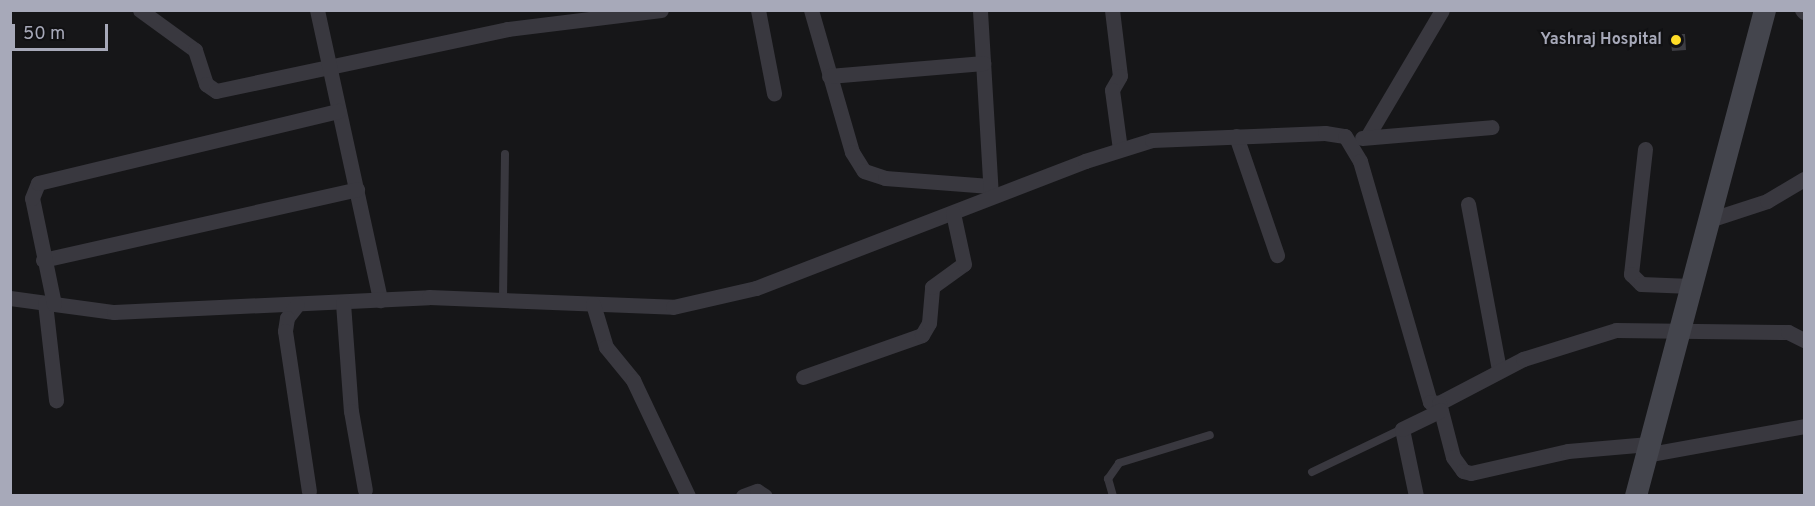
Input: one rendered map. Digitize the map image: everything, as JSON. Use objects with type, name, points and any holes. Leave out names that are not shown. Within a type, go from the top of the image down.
[{"type":"main road","points":[[1636,495],[1764,10]]},
{"type":"street","points":[[140,10],[195,50],[204,80],[212,90],[251,86],[329,64],[507,29],[661,10]]},
{"type":"street","points":[[317,10],[380,300]]},
{"type":"street","points":[[758,10],[774,93]]},
{"type":"street","points":[[811,10],[852,153],[864,171],[885,178],[990,192],[1017,190],[1120,149],[1170,137],[1325,133],[1350,141],[1367,137],[1492,127]]},
{"type":"street","points":[[1112,10],[1120,76],[1112,90],[1120,149]]},
{"type":"street","points":[[1367,137],[1442,10]]},
{"type":"street","points":[[980,11],[990,192]]},
{"type":"street","points":[[829,76],[983,63]]},
{"type":"street","points":[[56,400],[49,304],[32,198],[38,183],[339,111]]},
{"type":"street","points":[[1236,136],[1277,255]]},
{"type":"street","points":[[1350,141],[1370,192],[1426,397],[1440,406],[1453,457],[1459,468],[1471,473],[1568,451],[1647,450],[1804,426]]},
{"type":"street","points":[[1645,149],[1631,274],[1641,284],[1691,286]]},
{"type":"street","points":[[1709,220],[1767,201],[1804,179]]},
{"type":"street","points":[[43,260],[357,189]]},
{"type":"street","points":[[10,298],[49,304],[154,312],[380,300],[503,298],[673,307],[715,300],[953,213],[990,192]]},
{"type":"street","points":[[1468,204],[1499,370]]},
{"type":"street","points":[[803,377],[922,334],[929,323],[932,287],[964,264],[953,213]]},
{"type":"street","points":[[343,303],[351,411],[366,490]]},
{"type":"street","points":[[297,304],[285,331],[309,491]]},
{"type":"street","points":[[593,304],[606,347],[633,380],[688,495]]},
{"type":"street","points":[[1416,495],[1402,429],[1499,370],[1607,332],[1680,329],[1788,332],[1804,340]]},
{"type":"street","points":[[743,495],[757,491],[765,495]]},
{"type":"lane","points":[[503,298],[505,154]]},
{"type":"lane","points":[[1312,472],[1402,429]]},
{"type":"lane","points":[[1113,495],[1108,479],[1119,463],[1210,435]]},
{"type":"building","points":[[1670,34],[1685,34],[1686,50],[1672,51]]},
{"type":"place","name":"Yashraj Hospital","points":[[1676,40]]}]
